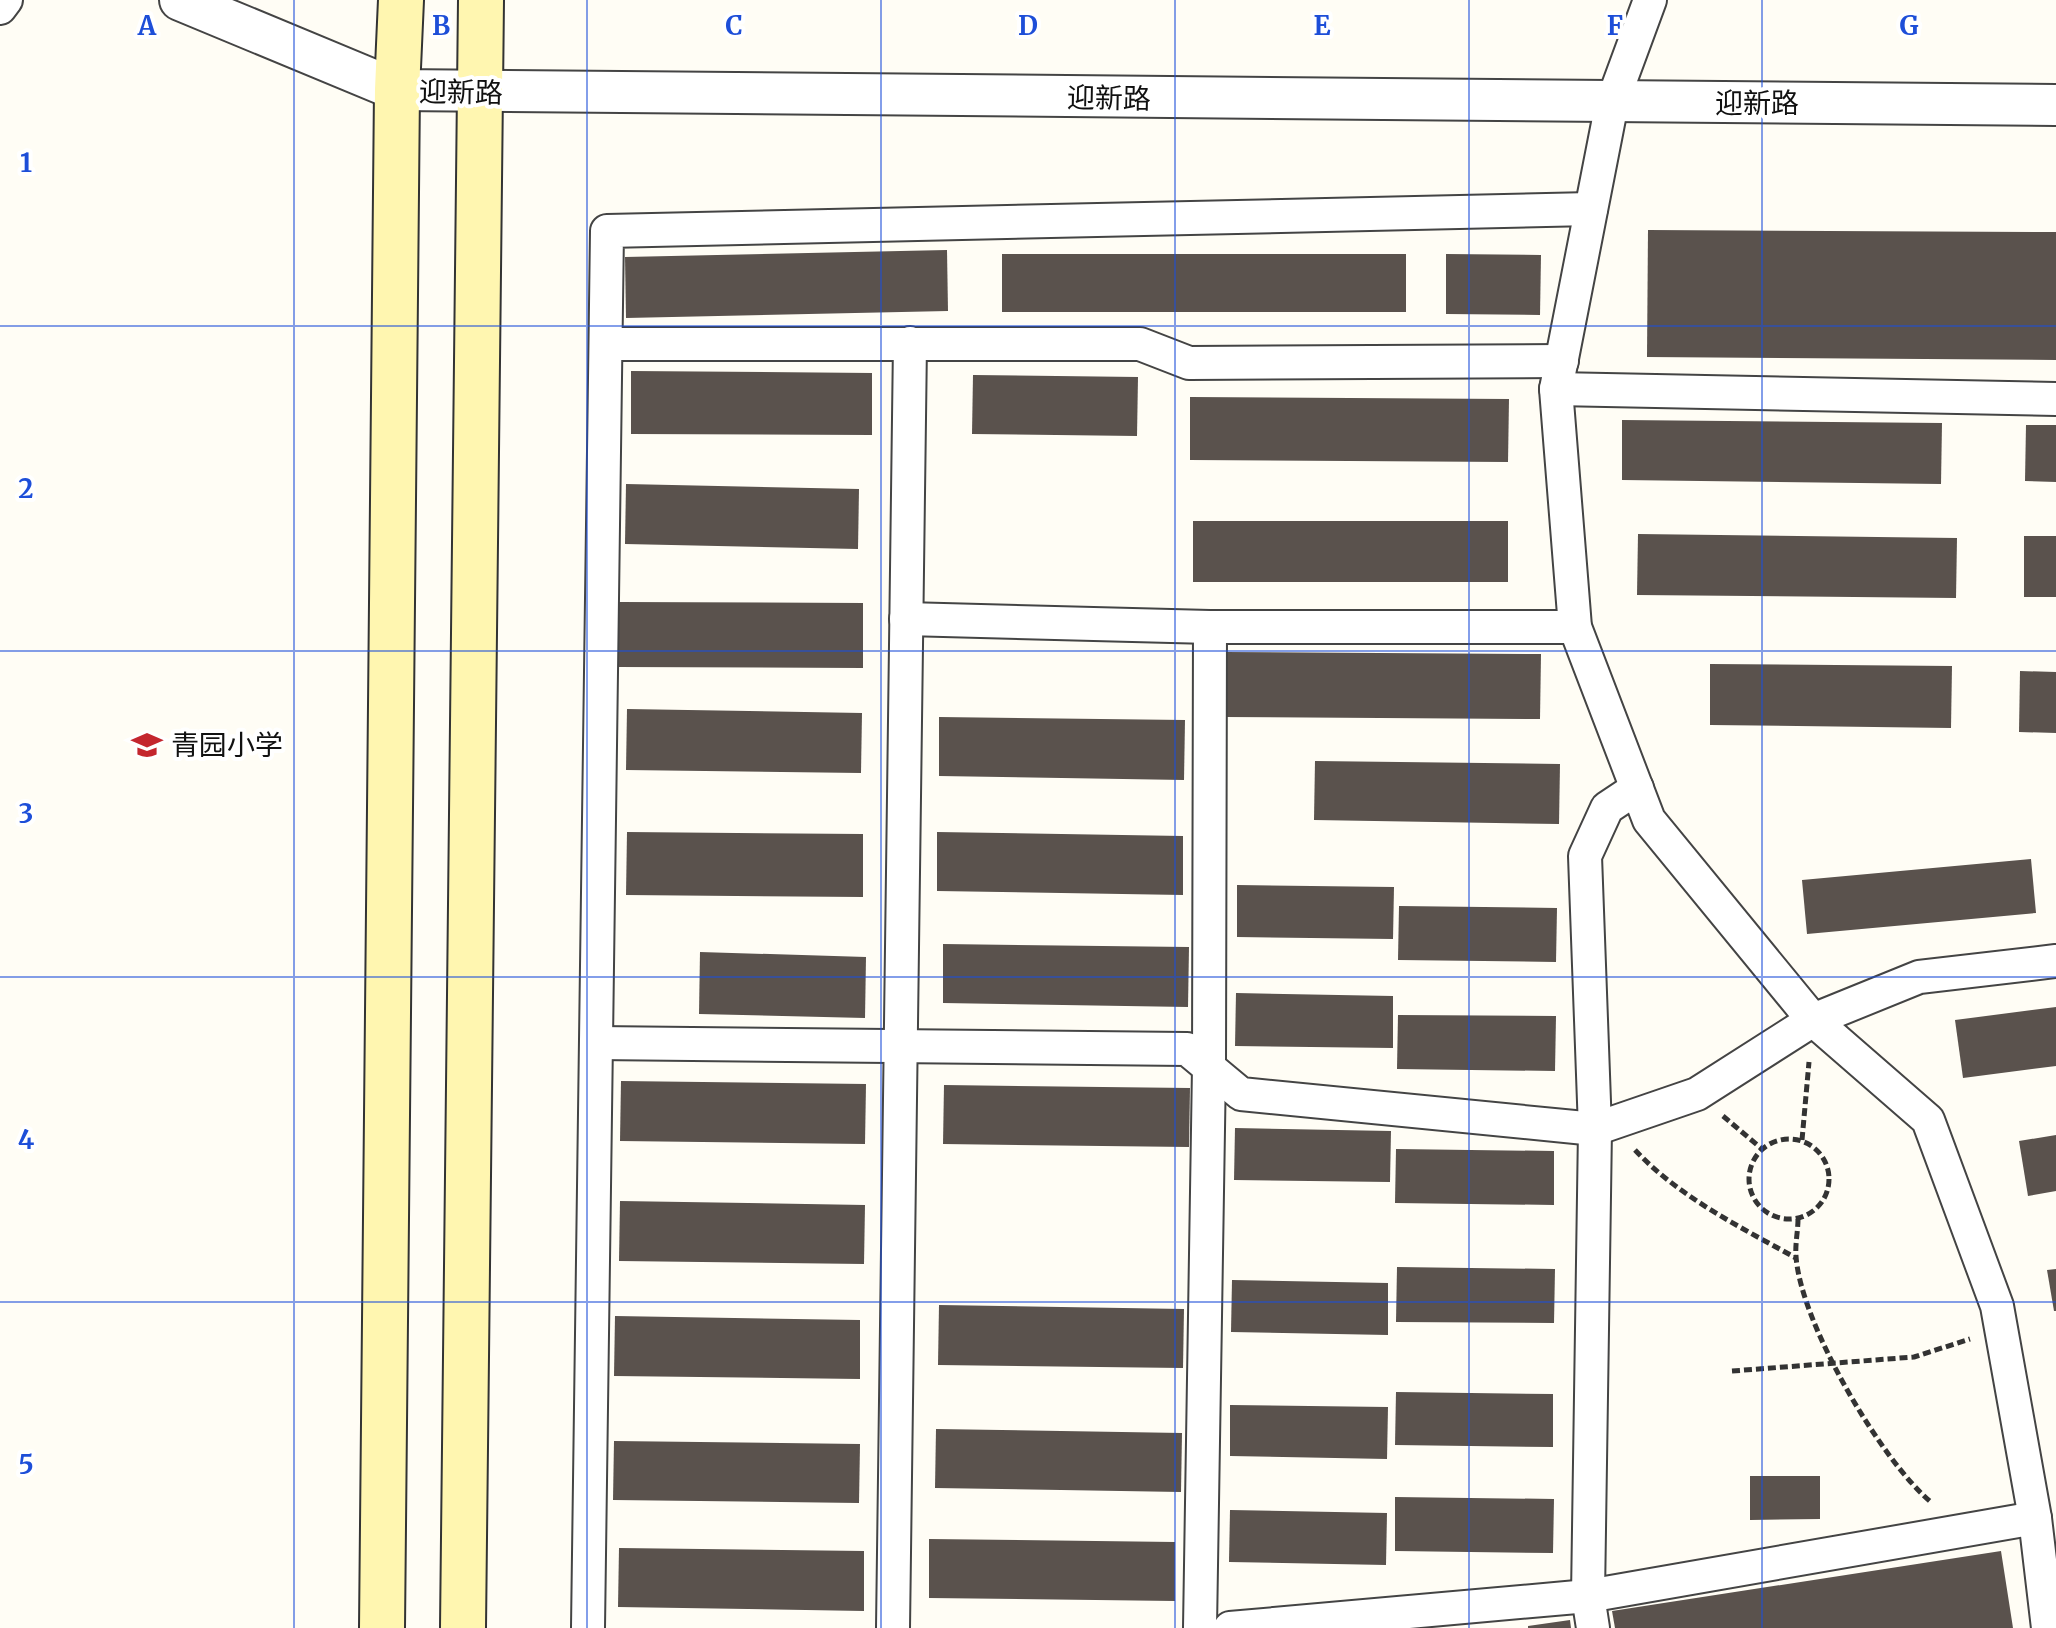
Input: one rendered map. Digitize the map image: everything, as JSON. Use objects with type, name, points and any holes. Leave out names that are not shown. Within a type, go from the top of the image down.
[{"type":"main road","points":[[382,1628],[397,90],[401,0]]},
{"type":"main road","points":[[463,1628],[481,0]]},
{"type":"street","points":[[0,8],[6,0]]},
{"type":"street","name":"迎新路","points":[[180,0],[397,90],[2056,105]]},
{"type":"street","points":[[1650,0],[1612,103],[1559,375],[1575,627],[1649,820],[1813,1020],[1928,1120],[1997,1306],[2042,1479],[2035,1518],[2048,1628]]},
{"type":"street","points":[[588,1628],[607,231],[1591,209]]},
{"type":"street","points":[[893,1628],[910,343]]},
{"type":"street","points":[[606,344],[1140,344],[1189,363],[1559,375],[2056,399]]},
{"type":"street","points":[[906,619],[1210,627],[1575,627]]},
{"type":"street","points":[[1200,1628],[1209,1067],[1210,627]]},
{"type":"street","points":[[1593,1628],[1588,1596],[1602,1126],[1585,856],[1607,808],[1637,788]]},
{"type":"street","points":[[596,1043],[1187,1049],[1241,1094],[1602,1126],[1697,1094],[1813,1020],[1919,977],[2056,961]]},
{"type":"street","points":[[1230,1628],[1588,1596],[2035,1518]]},
{"type":"path","points":[[1802,1140],[1813,1020]]},
{"type":"path","points":[[1697,1094],[1762,1149]]},
{"type":"path","points":[[1602,1126],[1704,1205],[1796,1258]]},
{"type":"path","points":[[1781,1139],[1802,1140],[1820,1151],[1830,1170],[1829,1192],[1817,1210],[1798,1219],[1777,1218],[1759,1207],[1749,1188],[1750,1167],[1762,1149],[1781,1139]]},
{"type":"path","points":[[1798,1219],[1796,1258],[1809,1310],[1853,1403],[1892,1460],[1925,1498],[1965,1530]]},
{"type":"path","points":[[1732,1371],[1914,1357],[2001,1329]]},
{"type":"building","points":[[1648,230],[2056,232],[2056,360],[1647,357]]},
{"type":"building","points":[[947,250],[948,311],[626,318],[625,257]]},
{"type":"building","points":[[1002,254],[1406,254],[1406,312],[1002,312]]},
{"type":"building","points":[[1446,254],[1541,255],[1540,315],[1446,314]]},
{"type":"building","points":[[631,371],[872,373],[872,435],[631,434]]},
{"type":"building","points":[[973,375],[1138,377],[1137,436],[972,434]]},
{"type":"building","points":[[1190,397],[1509,399],[1508,462],[1190,460]]},
{"type":"building","points":[[1622,420],[1942,423],[1941,484],[1622,480]]},
{"type":"building","points":[[2026,425],[2056,425],[2056,482],[2025,481]]},
{"type":"building","points":[[626,484],[859,489],[858,549],[625,544]]},
{"type":"building","points":[[1193,521],[1508,521],[1508,582],[1193,582]]},
{"type":"building","points":[[1638,534],[1957,538],[1956,598],[1637,595]]},
{"type":"building","points":[[2024,536],[2056,536],[2056,597],[2024,597]]},
{"type":"building","points":[[619,602],[863,603],[863,668],[619,667]]},
{"type":"building","points":[[1226,652],[1541,654],[1540,719],[1225,717]]},
{"type":"building","points":[[1710,664],[1952,666],[1951,728],[1710,725]]},
{"type":"building","points":[[2020,671],[2056,672],[2056,733],[2019,732]]},
{"type":"building","points":[[627,709],[862,713],[861,773],[626,770]]},
{"type":"building","points":[[939,717],[1185,720],[1184,780],[939,776]]},
{"type":"building","points":[[1315,761],[1560,764],[1559,824],[1314,820]]},
{"type":"building","points":[[627,832],[863,834],[863,897],[626,895]]},
{"type":"building","points":[[937,832],[1183,836],[1183,895],[937,891]]},
{"type":"building","points":[[2031,859],[2036,913],[1807,934],[1802,880]]},
{"type":"building","points":[[1237,885],[1394,887],[1393,939],[1237,937]]},
{"type":"building","points":[[1399,906],[1557,908],[1556,962],[1398,960]]},
{"type":"building","points":[[943,944],[1189,947],[1188,1007],[943,1003]]},
{"type":"building","points":[[700,952],[866,957],[865,1018],[699,1014]]},
{"type":"building","points":[[1236,993],[1393,996],[1393,1048],[1235,1046]]},
{"type":"building","points":[[2056,1007],[2056,1066],[1963,1078],[1955,1020]]},
{"type":"building","points":[[1398,1015],[1556,1016],[1555,1071],[1397,1069]]},
{"type":"building","points":[[621,1081],[866,1084],[865,1144],[620,1141]]},
{"type":"building","points":[[944,1085],[1190,1088],[1189,1147],[943,1144]]},
{"type":"building","points":[[1235,1128],[1391,1131],[1390,1182],[1234,1180]]},
{"type":"building","points":[[2056,1135],[2056,1191],[2028,1196],[2019,1141]]},
{"type":"building","points":[[1396,1149],[1554,1151],[1554,1205],[1395,1203]]},
{"type":"building","points":[[620,1201],[865,1205],[864,1264],[619,1261]]},
{"type":"building","points":[[1397,1267],[1555,1269],[1554,1323],[1396,1322]]},
{"type":"building","points":[[2056,1269],[2056,1311],[2054,1311],[2047,1270]]},
{"type":"building","points":[[1232,1280],[1388,1283],[1388,1335],[1231,1332]]},
{"type":"building","points":[[939,1305],[1184,1309],[1183,1368],[938,1365]]},
{"type":"building","points":[[615,1316],[860,1320],[860,1379],[614,1376]]},
{"type":"building","points":[[1396,1392],[1553,1394],[1553,1447],[1395,1445]]},
{"type":"building","points":[[1230,1405],[1388,1407],[1387,1459],[1230,1456]]},
{"type":"building","points":[[936,1429],[1182,1433],[1181,1492],[935,1488]]},
{"type":"building","points":[[614,1441],[860,1444],[859,1503],[613,1500]]},
{"type":"building","points":[[1750,1476],[1820,1476],[1820,1519],[1750,1520]]},
{"type":"building","points":[[1395,1497],[1554,1499],[1553,1553],[1395,1551]]},
{"type":"building","points":[[1230,1510],[1387,1513],[1386,1565],[1229,1562]]},
{"type":"building","points":[[929,1539],[1175,1542],[1175,1601],[929,1598]]},
{"type":"building","points":[[619,1548],[864,1551],[864,1611],[618,1607]]},
{"type":"building","points":[[2001,1551],[2013,1628],[1615,1628],[1612,1611]]},
{"type":"building","points":[[1570,1620],[1571,1628],[1528,1628],[1528,1626]]},
{"type":"place","name":"青园小学","points":[[147,745]]}]
